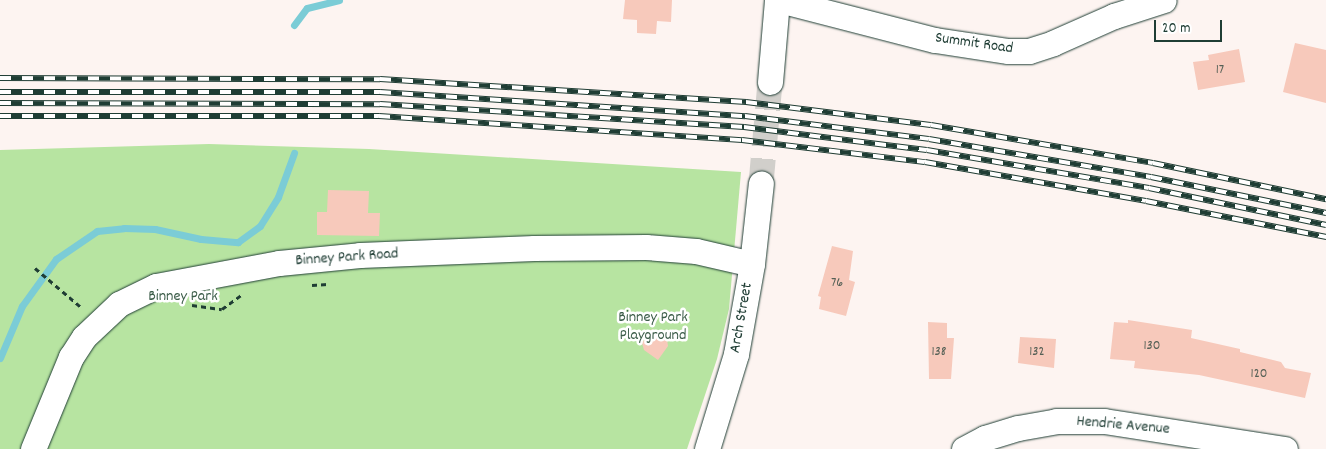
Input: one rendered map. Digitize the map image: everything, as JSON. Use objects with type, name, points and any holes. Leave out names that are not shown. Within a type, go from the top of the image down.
[{"type":"street","name":"Summit Road","points":[[778,0],[935,40],[1008,51],[1045,46],[1114,16],[1164,0]]},
{"type":"street","points":[[770,82],[778,0]]},
{"type":"street","name":"Arch Street","points":[[707,449],[736,354],[752,264],[761,183]]},
{"type":"street","name":"Binney Park Road","points":[[33,449],[71,357],[100,319],[119,304],[156,286],[279,262],[360,255],[646,248],[696,251],[752,264]]},
{"type":"street","name":"Hendrie Avenue","points":[[964,449],[985,438],[1018,428],[1056,421],[1104,421],[1285,449]]},
{"type":"path","points":[[35,268],[89,314],[100,319]]},
{"type":"path","points":[[306,282],[320,286],[334,282]]},
{"type":"path","points":[[186,304],[222,309],[245,293]]},
{"type":"green space","name":"Binney Park","points":[[209,144],[369,149],[741,172],[729,309],[717,359],[687,449],[0,449],[0,150]]},
{"type":"building","points":[[625,0],[672,0],[671,22],[657,21],[656,34],[637,33],[637,20],[623,19]]},
{"type":"building","points":[[1295,43],[1326,50],[1326,103],[1283,92]]},
{"type":"building","points":[[1239,49],[1245,82],[1198,90],[1193,62],[1209,60],[1208,55]]},
{"type":"building","points":[[328,190],[369,191],[368,213],[380,213],[379,236],[317,235],[317,212],[327,212]]},
{"type":"building","points":[[832,246],[853,251],[849,280],[855,282],[846,316],[819,309],[821,297],[818,296]]},
{"type":"building","points":[[1128,320],[1192,330],[1191,338],[1240,349],[1240,352],[1281,362],[1285,368],[1311,373],[1305,398],[1199,375],[1134,368],[1135,361],[1110,359],[1114,322],[1128,323]]},
{"type":"building","points":[[928,322],[947,323],[947,338],[954,338],[951,379],[929,379]]},
{"type":"building","points":[[652,329],[667,339],[668,346],[658,360],[644,350],[642,343]]},
{"type":"building","points":[[1020,337],[1056,339],[1054,368],[1018,363]]},
{"type":"waterway","points":[[294,25],[307,8],[339,0]]},
{"type":"waterway","points":[[0,358],[22,306],[56,259],[97,231],[124,228],[155,229],[201,239],[238,242],[260,226],[278,197],[294,153]]},
{"type":"tunnel","points":[[761,183],[770,82]]},
{"type":"railway","points":[[0,78],[380,79],[746,102],[931,125],[1153,163],[1326,199]]},
{"type":"railway","points":[[0,92],[380,92],[745,116],[929,139],[1151,177],[1326,213]]},
{"type":"railway","points":[[0,103],[380,104],[744,127],[927,150],[1149,188],[1326,225]]},
{"type":"railway","points":[[0,116],[379,116],[742,140],[925,162],[1146,201],[1326,237]]},
{"type":"park label","name":"Binney Park Playground","points":[[653,327]]}]
